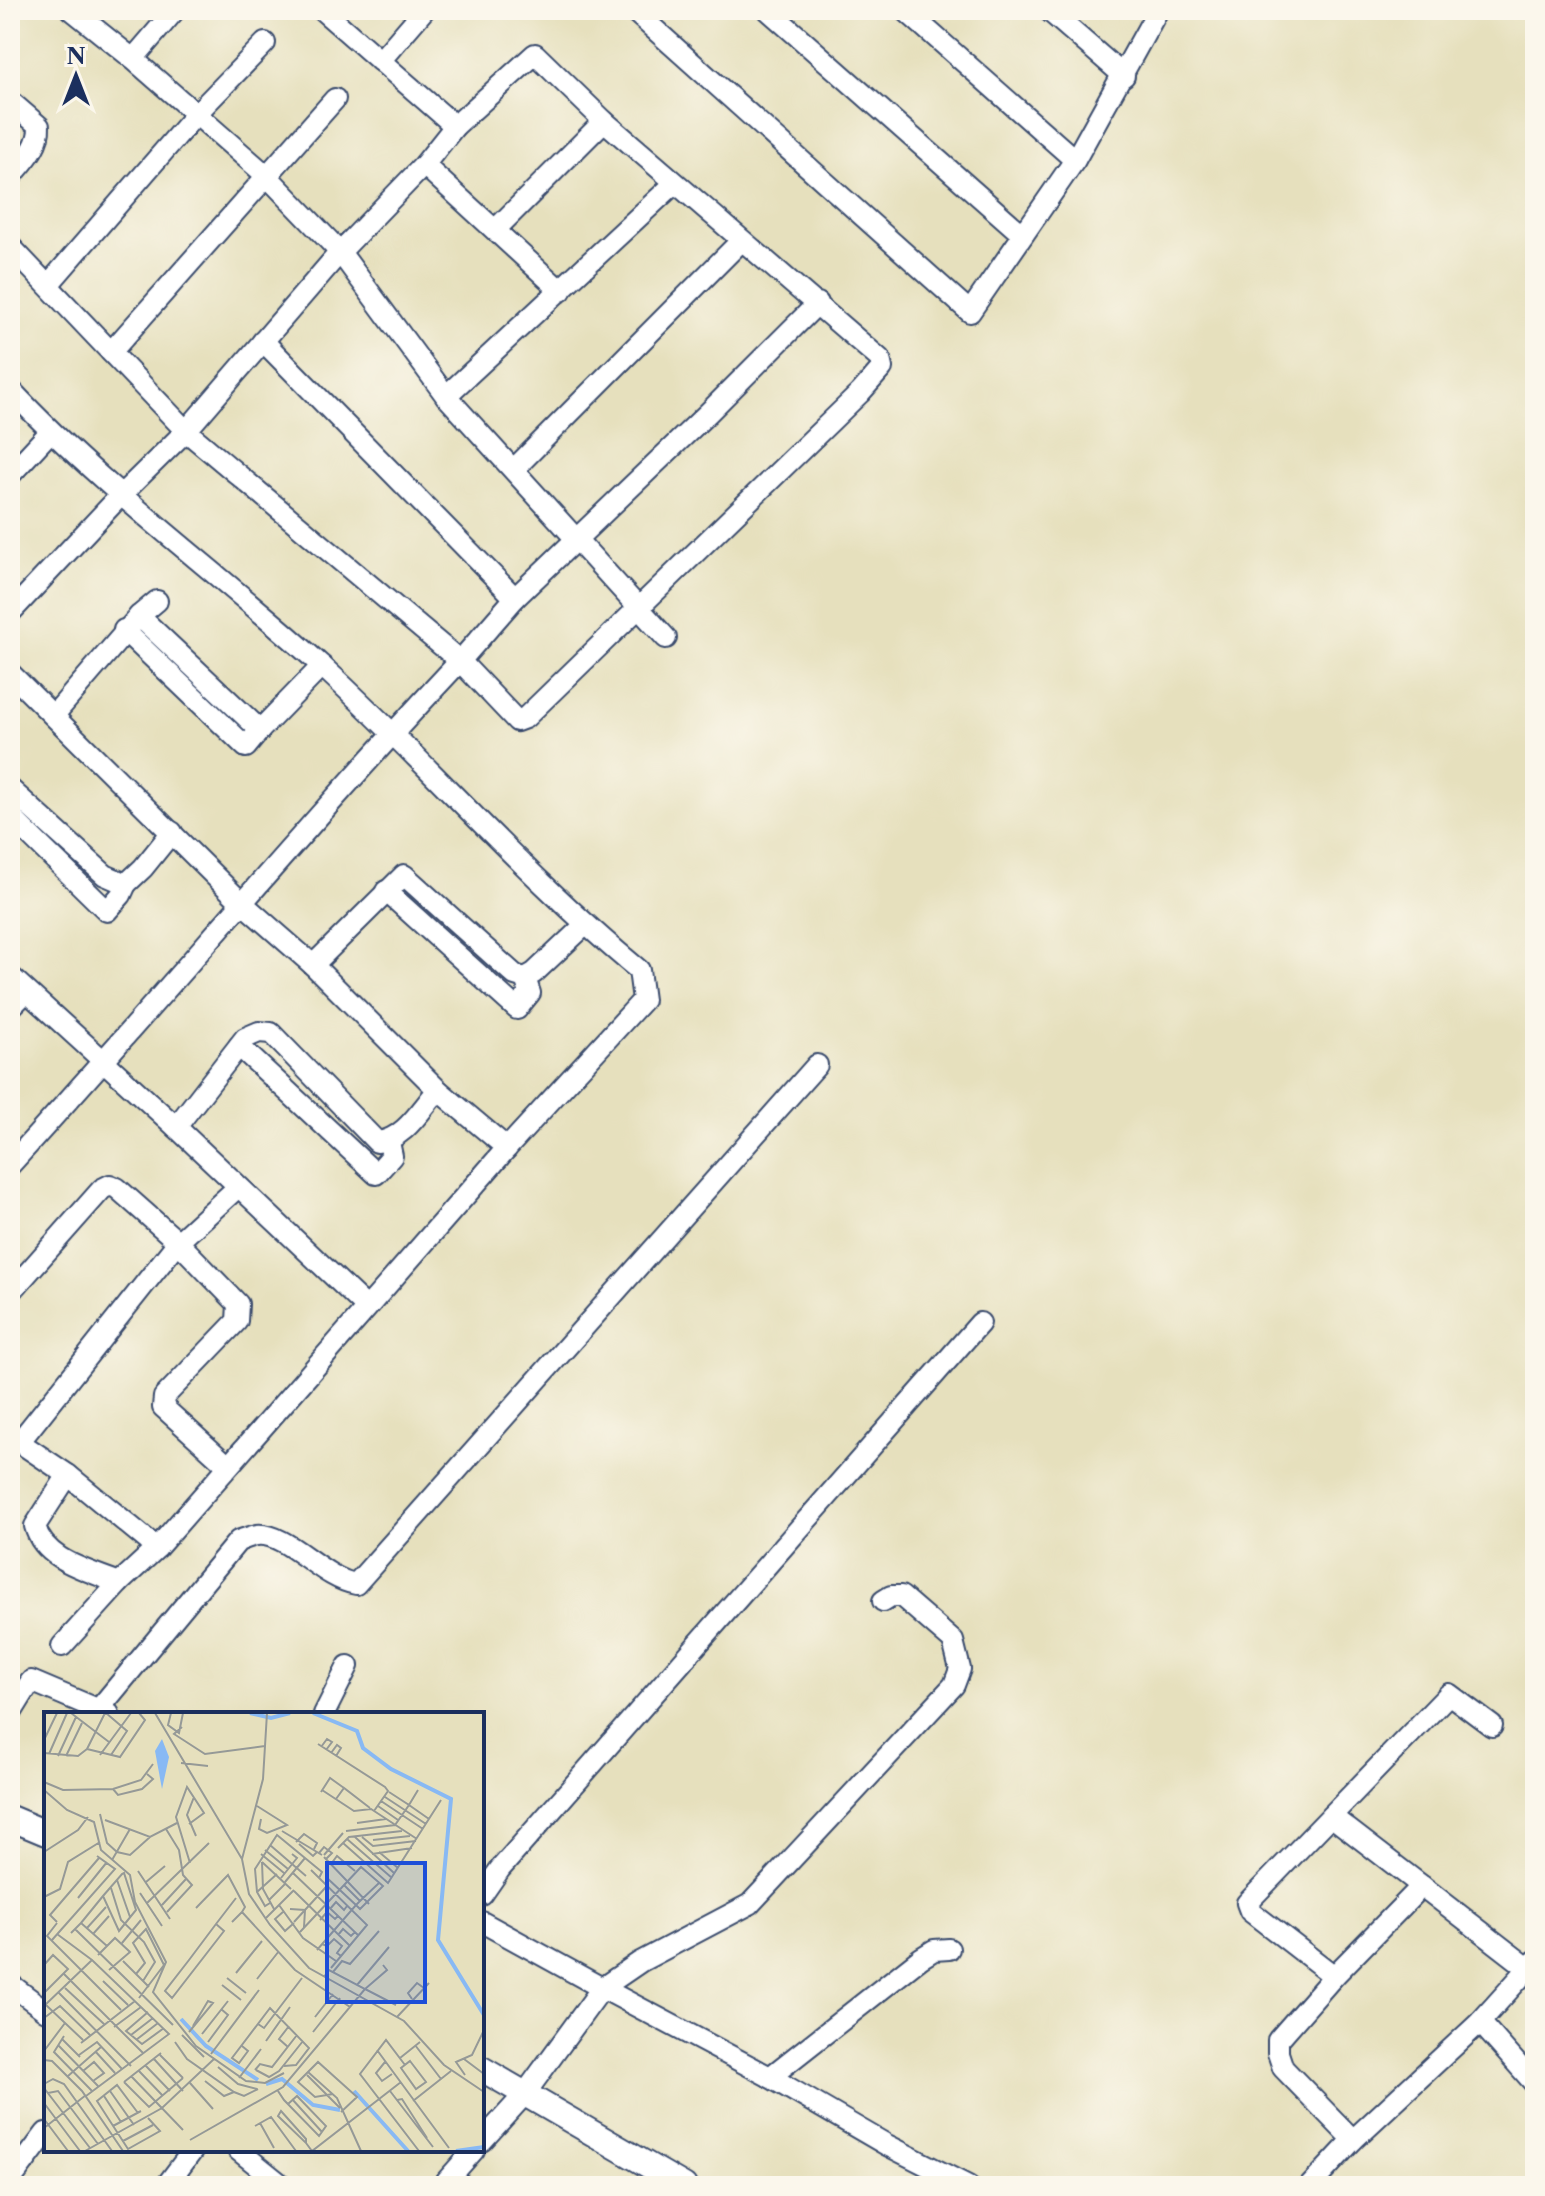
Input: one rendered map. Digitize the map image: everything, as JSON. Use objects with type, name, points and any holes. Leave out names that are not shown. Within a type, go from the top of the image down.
[{"type":"street","points":[[72,10],[268,177],[340,252],[446,396],[666,638]]},
{"type":"street","points":[[133,59],[175,10]]},
{"type":"street","points":[[322,10],[455,126]]},
{"type":"street","points":[[380,61],[424,10]]},
{"type":"street","points":[[633,10],[970,312],[1075,160],[1158,10]]},
{"type":"street","points":[[768,10],[1023,235]]},
{"type":"street","points":[[905,10],[1075,160]]},
{"type":"street","points":[[1048,10],[1124,76]]},
{"type":"street","points":[[48,285],[196,114],[265,43]]},
{"type":"street","points":[[10,246],[186,431],[460,661],[517,721],[531,713],[860,393],[882,368],[880,359],[604,121],[535,54],[455,126],[424,165],[340,252],[186,431],[10,613]]},
{"type":"street","points":[[111,352],[335,99]]},
{"type":"street","points":[[10,101],[39,126],[39,137],[33,150],[10,178]]},
{"type":"street","points":[[496,229],[604,121]]},
{"type":"street","points":[[424,165],[561,291]]},
{"type":"street","points":[[446,396],[675,183]]},
{"type":"street","points":[[514,469],[741,241]]},
{"type":"street","points":[[10,1165],[104,1062],[241,902],[515,598],[818,303]]},
{"type":"street","points":[[263,341],[515,598]]},
{"type":"street","points":[[10,389],[50,432],[120,496],[322,666],[585,925],[639,970],[643,1000],[507,1148],[157,1548],[119,1583],[62,1646]]},
{"type":"street","points":[[10,475],[50,432]]},
{"type":"street","points":[[54,715],[132,623],[157,601]]},
{"type":"street","points":[[132,623],[246,747],[322,666]]},
{"type":"street","points":[[10,673],[241,902],[313,965],[438,1090],[507,1148]]},
{"type":"street","points":[[10,789],[105,875],[126,884]]},
{"type":"street","points":[[10,816],[107,911],[126,884],[172,832]]},
{"type":"street","points":[[313,965],[404,875],[515,975],[525,978],[585,925]]},
{"type":"street","points":[[386,891],[517,1009],[530,993],[525,978]]},
{"type":"street","points":[[10,976],[176,1127],[366,1307]]},
{"type":"street","points":[[10,1008],[26,992]]},
{"type":"street","points":[[176,1127],[245,1038],[259,1032],[271,1033],[377,1142],[389,1142],[400,1134],[438,1090]]},
{"type":"street","points":[[239,1046],[376,1174],[392,1156],[389,1142]]},
{"type":"street","points":[[10,1715],[31,1681],[104,1712],[238,1541],[258,1535],[274,1538],[342,1582],[356,1584],[817,1065]]},
{"type":"street","points":[[10,1293],[102,1189],[110,1185],[117,1188],[178,1242],[238,1304],[237,1321],[164,1397],[163,1407],[227,1465]]},
{"type":"street","points":[[157,1548],[68,1475],[15,1438],[178,1242],[238,1187]]},
{"type":"street","points":[[484,1892],[500,1869],[980,1323]]},
{"type":"street","points":[[68,1475],[35,1526],[39,1541],[50,1553],[119,1583]]},
{"type":"street","points":[[484,2139],[524,2095],[602,1988],[640,1962],[750,1904],[954,1685],[960,1669],[953,1641],[901,1596],[891,1596],[883,1601]]},
{"type":"street","points":[[325,1712],[348,1666]]},
{"type":"street","points":[[1334,1976],[1250,1911],[1247,1903],[1449,1694],[1492,1726]]},
{"type":"street","points":[[1310,2186],[1353,2140],[1480,2022],[1531,1964],[1331,1816]]},
{"type":"street","points":[[10,1818],[44,1832]]},
{"type":"street","points":[[1353,2140],[1283,2068],[1278,2040],[1334,1976],[1422,1886]]},
{"type":"street","points":[[484,1923],[770,2077],[887,2145],[968,2186]]},
{"type":"street","points":[[770,2077],[921,1958],[934,1950],[949,1949]]},
{"type":"street","points":[[10,1984],[44,2010]]},
{"type":"street","points":[[1480,2022],[1535,2084]]},
{"type":"street","points":[[484,2070],[684,2186]]},
{"type":"street","points":[[10,2181],[44,2136]]},
{"type":"street","points":[[166,2186],[192,2152]]},
{"type":"street","points":[[240,2152],[283,2186]]},
{"type":"street","points":[[442,2186],[472,2152]]}]
